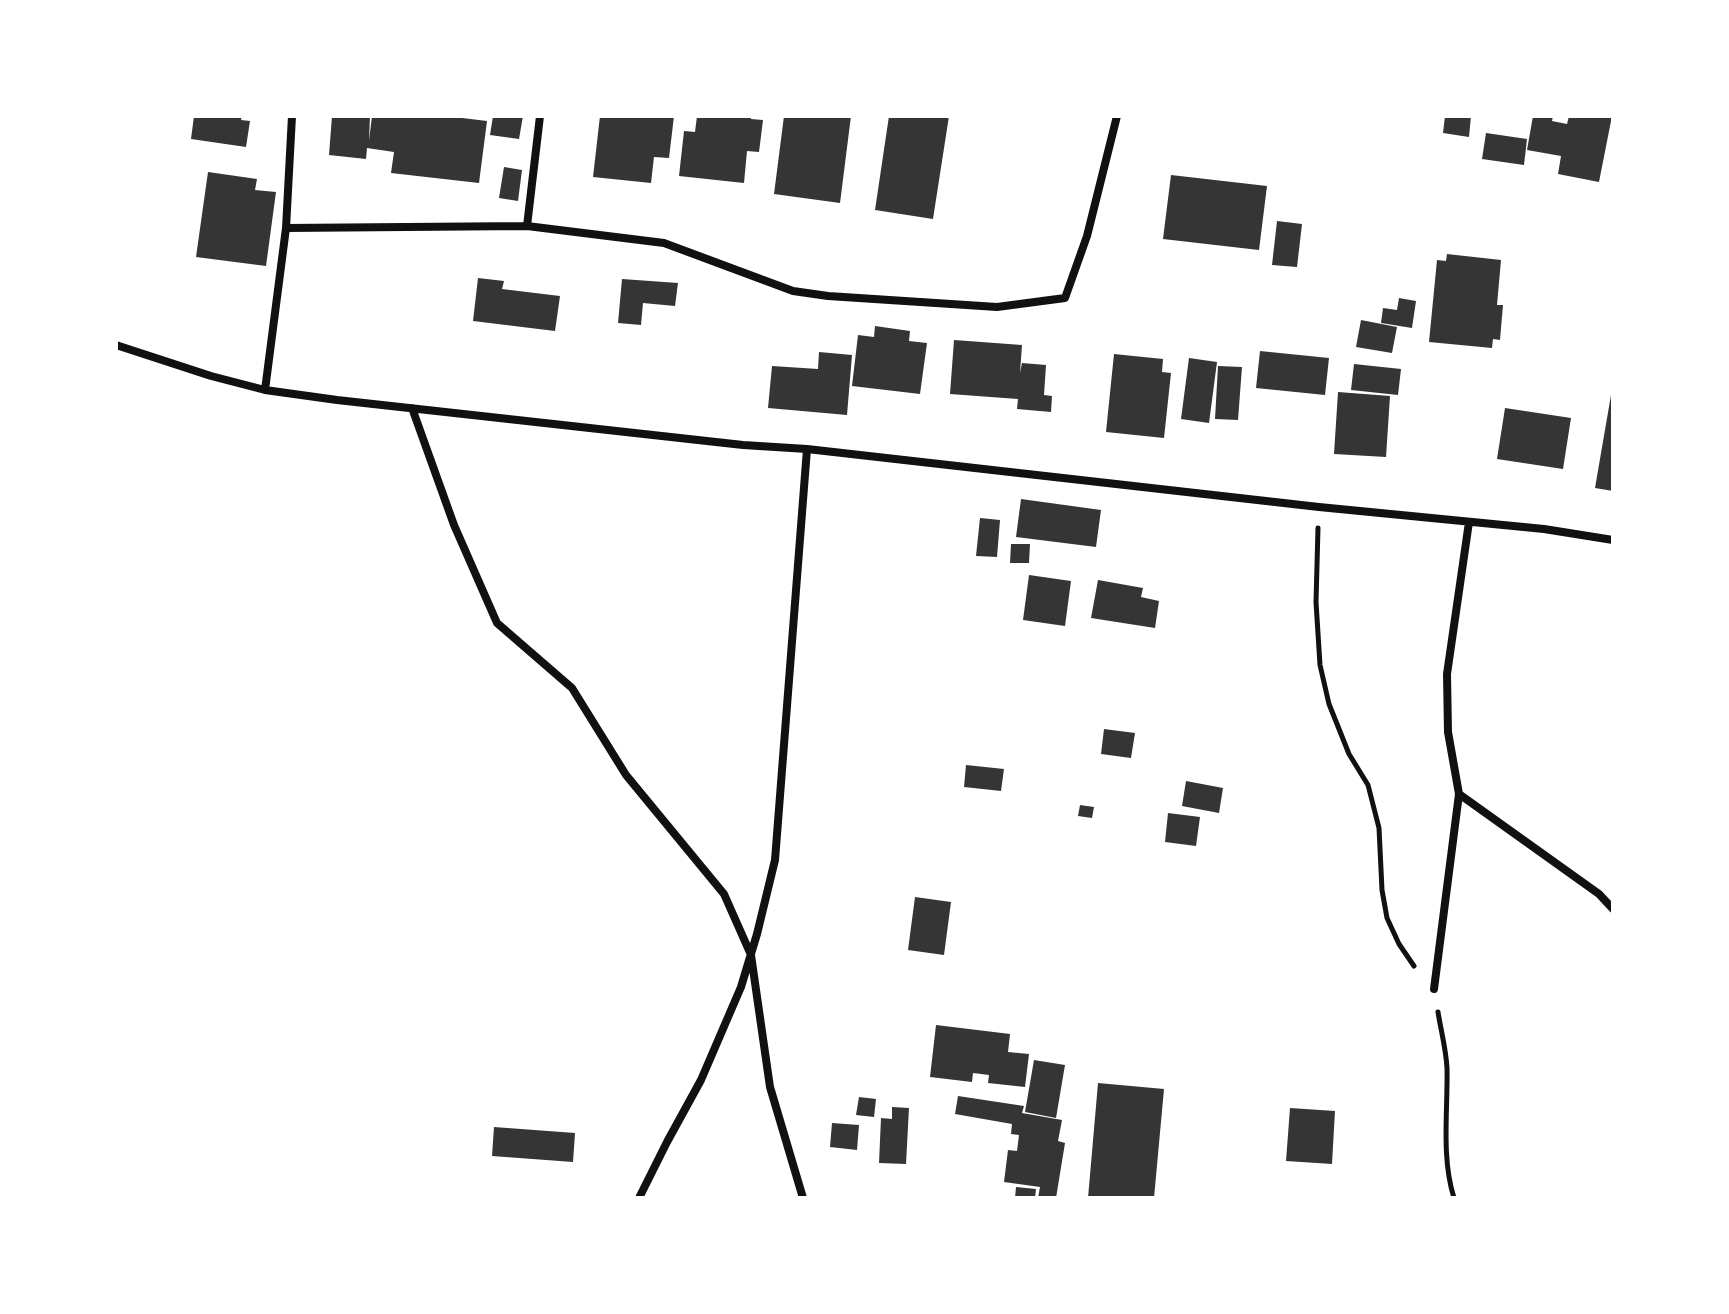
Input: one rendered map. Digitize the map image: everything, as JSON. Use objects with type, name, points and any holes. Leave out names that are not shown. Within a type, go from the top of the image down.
[{"type":"street","points":[[265,390],[286,228],[292,116]]},
{"type":"street","points":[[527,226],[540,116]]},
{"type":"street","points":[[286,228],[527,226],[664,243],[793,291],[828,296],[997,307],[1065,298],[1087,236],[1117,116]]},
{"type":"street","points":[[116,345],[265,390],[337,400],[1544,529],[1613,540]]},
{"type":"street","points":[[412,408],[454,525],[497,623],[572,688],[626,775],[724,894],[751,955],[770,1087],[803,1198]]},
{"type":"street","points":[[639,1198],[701,1080],[741,987],[775,860],[807,449]]},
{"type":"street","points":[[1434,989],[1459,794],[1448,732],[1447,674],[1469,522]]},
{"type":"street","points":[[1459,794],[1566,869],[1613,909]]},
{"type":"path","points":[[1319,507],[1316,602],[1320,665],[1329,704],[1349,754],[1368,785],[1379,828],[1382,890],[1387,918],[1399,944],[1434,989],[1447,1064],[1447,1137],[1450,1186],[1454,1198]]},
{"type":"building","points":[[194,116],[242,116],[241,120],[250,121],[246,147],[191,139]]},
{"type":"building","points":[[332,116],[370,116],[369,141],[372,116],[446,116],[487,121],[479,183],[391,173],[394,152],[367,148],[366,159],[329,155]]},
{"type":"building","points":[[493,116],[523,116],[519,139],[490,135]]},
{"type":"building","points":[[600,116],[674,116],[669,158],[654,157],[651,183],[593,177]]},
{"type":"building","points":[[697,116],[751,116],[751,119],[763,120],[759,152],[747,151],[744,183],[679,176],[684,131],[695,132]]},
{"type":"building","points":[[784,116],[851,116],[840,203],[774,194]]},
{"type":"building","points":[[889,116],[949,116],[933,219],[875,210]]},
{"type":"building","points":[[1445,116],[1471,116],[1469,137],[1443,133]]},
{"type":"building","points":[[1533,116],[1553,116],[1552,121],[1567,124],[1569,116],[1612,116],[1599,182],[1558,174],[1561,156],[1527,150]]},
{"type":"building","points":[[1486,133],[1527,139],[1524,165],[1482,159]]},
{"type":"building","points":[[504,167],[522,170],[518,201],[499,198]]},
{"type":"building","points":[[208,172],[257,179],[255,190],[276,192],[266,266],[196,257]]},
{"type":"building","points":[[1171,175],[1267,186],[1259,250],[1163,239]]},
{"type":"building","points":[[1277,221],[1302,224],[1297,267],[1272,265]]},
{"type":"building","points":[[1447,254],[1501,260],[1497,305],[1503,305],[1500,340],[1493,339],[1492,348],[1429,342],[1437,260],[1446,261]]},
{"type":"building","points":[[478,278],[504,281],[502,289],[560,296],[555,331],[473,321]]},
{"type":"building","points":[[622,279],[678,283],[675,306],[643,303],[641,325],[618,323]]},
{"type":"building","points":[[1399,298],[1416,301],[1412,328],[1381,323],[1383,308],[1397,310]]},
{"type":"building","points":[[1361,320],[1397,327],[1392,353],[1356,347]]},
{"type":"building","points":[[875,326],[910,331],[909,341],[927,343],[920,394],[852,386],[858,335],[874,337]]},
{"type":"building","points":[[954,340],[1022,345],[1020,373],[1022,363],[1046,365],[1044,395],[1052,396],[1051,412],[1017,409],[1018,399],[950,394]]},
{"type":"building","points":[[1260,351],[1329,358],[1325,395],[1256,388]]},
{"type":"building","points":[[819,352],[852,355],[847,415],[768,408],[772,366],[818,369]]},
{"type":"building","points":[[1114,354],[1163,359],[1162,372],[1171,373],[1164,438],[1106,432]]},
{"type":"building","points":[[1189,358],[1217,362],[1209,423],[1181,419]]},
{"type":"building","points":[[1354,364],[1401,369],[1398,395],[1351,390]]},
{"type":"building","points":[[1218,366],[1242,367],[1238,420],[1215,419]]},
{"type":"building","points":[[1338,392],[1390,396],[1386,457],[1334,454]]},
{"type":"building","points":[[1613,395],[1613,491],[1595,488]]},
{"type":"building","points":[[1505,408],[1571,418],[1563,469],[1497,459]]},
{"type":"building","points":[[1021,499],[1101,510],[1096,547],[1016,537]]},
{"type":"building","points":[[980,518],[1000,520],[997,557],[976,556]]},
{"type":"building","points":[[1011,544],[1030,544],[1029,563],[1010,563]]},
{"type":"building","points":[[1029,575],[1071,581],[1065,626],[1023,620]]},
{"type":"building","points":[[1098,580],[1143,588],[1141,597],[1159,601],[1155,628],[1091,618]]},
{"type":"building","points":[[1104,729],[1135,733],[1131,758],[1101,754]]},
{"type":"building","points":[[966,765],[1004,769],[1001,791],[964,787]]},
{"type":"building","points":[[1186,781],[1223,788],[1219,813],[1182,806]]},
{"type":"building","points":[[1080,805],[1094,807],[1092,818],[1078,816]]},
{"type":"building","points":[[1168,813],[1200,817],[1196,846],[1165,842]]},
{"type":"building","points":[[915,897],[951,902],[944,955],[908,950]]},
{"type":"building","points":[[936,1025],[1010,1034],[1008,1052],[1029,1054],[1025,1087],[988,1083],[989,1075],[973,1073],[972,1082],[930,1077]]},
{"type":"building","points":[[1034,1060],[1065,1065],[1056,1118],[1025,1112]]},
{"type":"building","points":[[1098,1083],[1164,1089],[1154,1198],[1088,1198]]},
{"type":"building","points":[[958,1096],[1024,1106],[1022,1113],[1062,1120],[1058,1141],[1065,1143],[1056,1198],[1038,1198],[1040,1187],[1004,1182],[1008,1150],[1017,1151],[1019,1135],[1011,1134],[1012,1124],[955,1114]]},
{"type":"building","points":[[859,1097],[876,1099],[874,1117],[856,1115]]},
{"type":"building","points":[[892,1107],[909,1108],[906,1164],[879,1163],[881,1118],[892,1119]]},
{"type":"building","points":[[1290,1108],[1335,1111],[1332,1164],[1286,1161]]},
{"type":"building","points":[[832,1123],[859,1125],[857,1150],[830,1147]]},
{"type":"building","points":[[494,1127],[575,1133],[573,1162],[492,1156]]},
{"type":"building","points":[[1016,1187],[1036,1189],[1035,1198],[1015,1198]]}]
